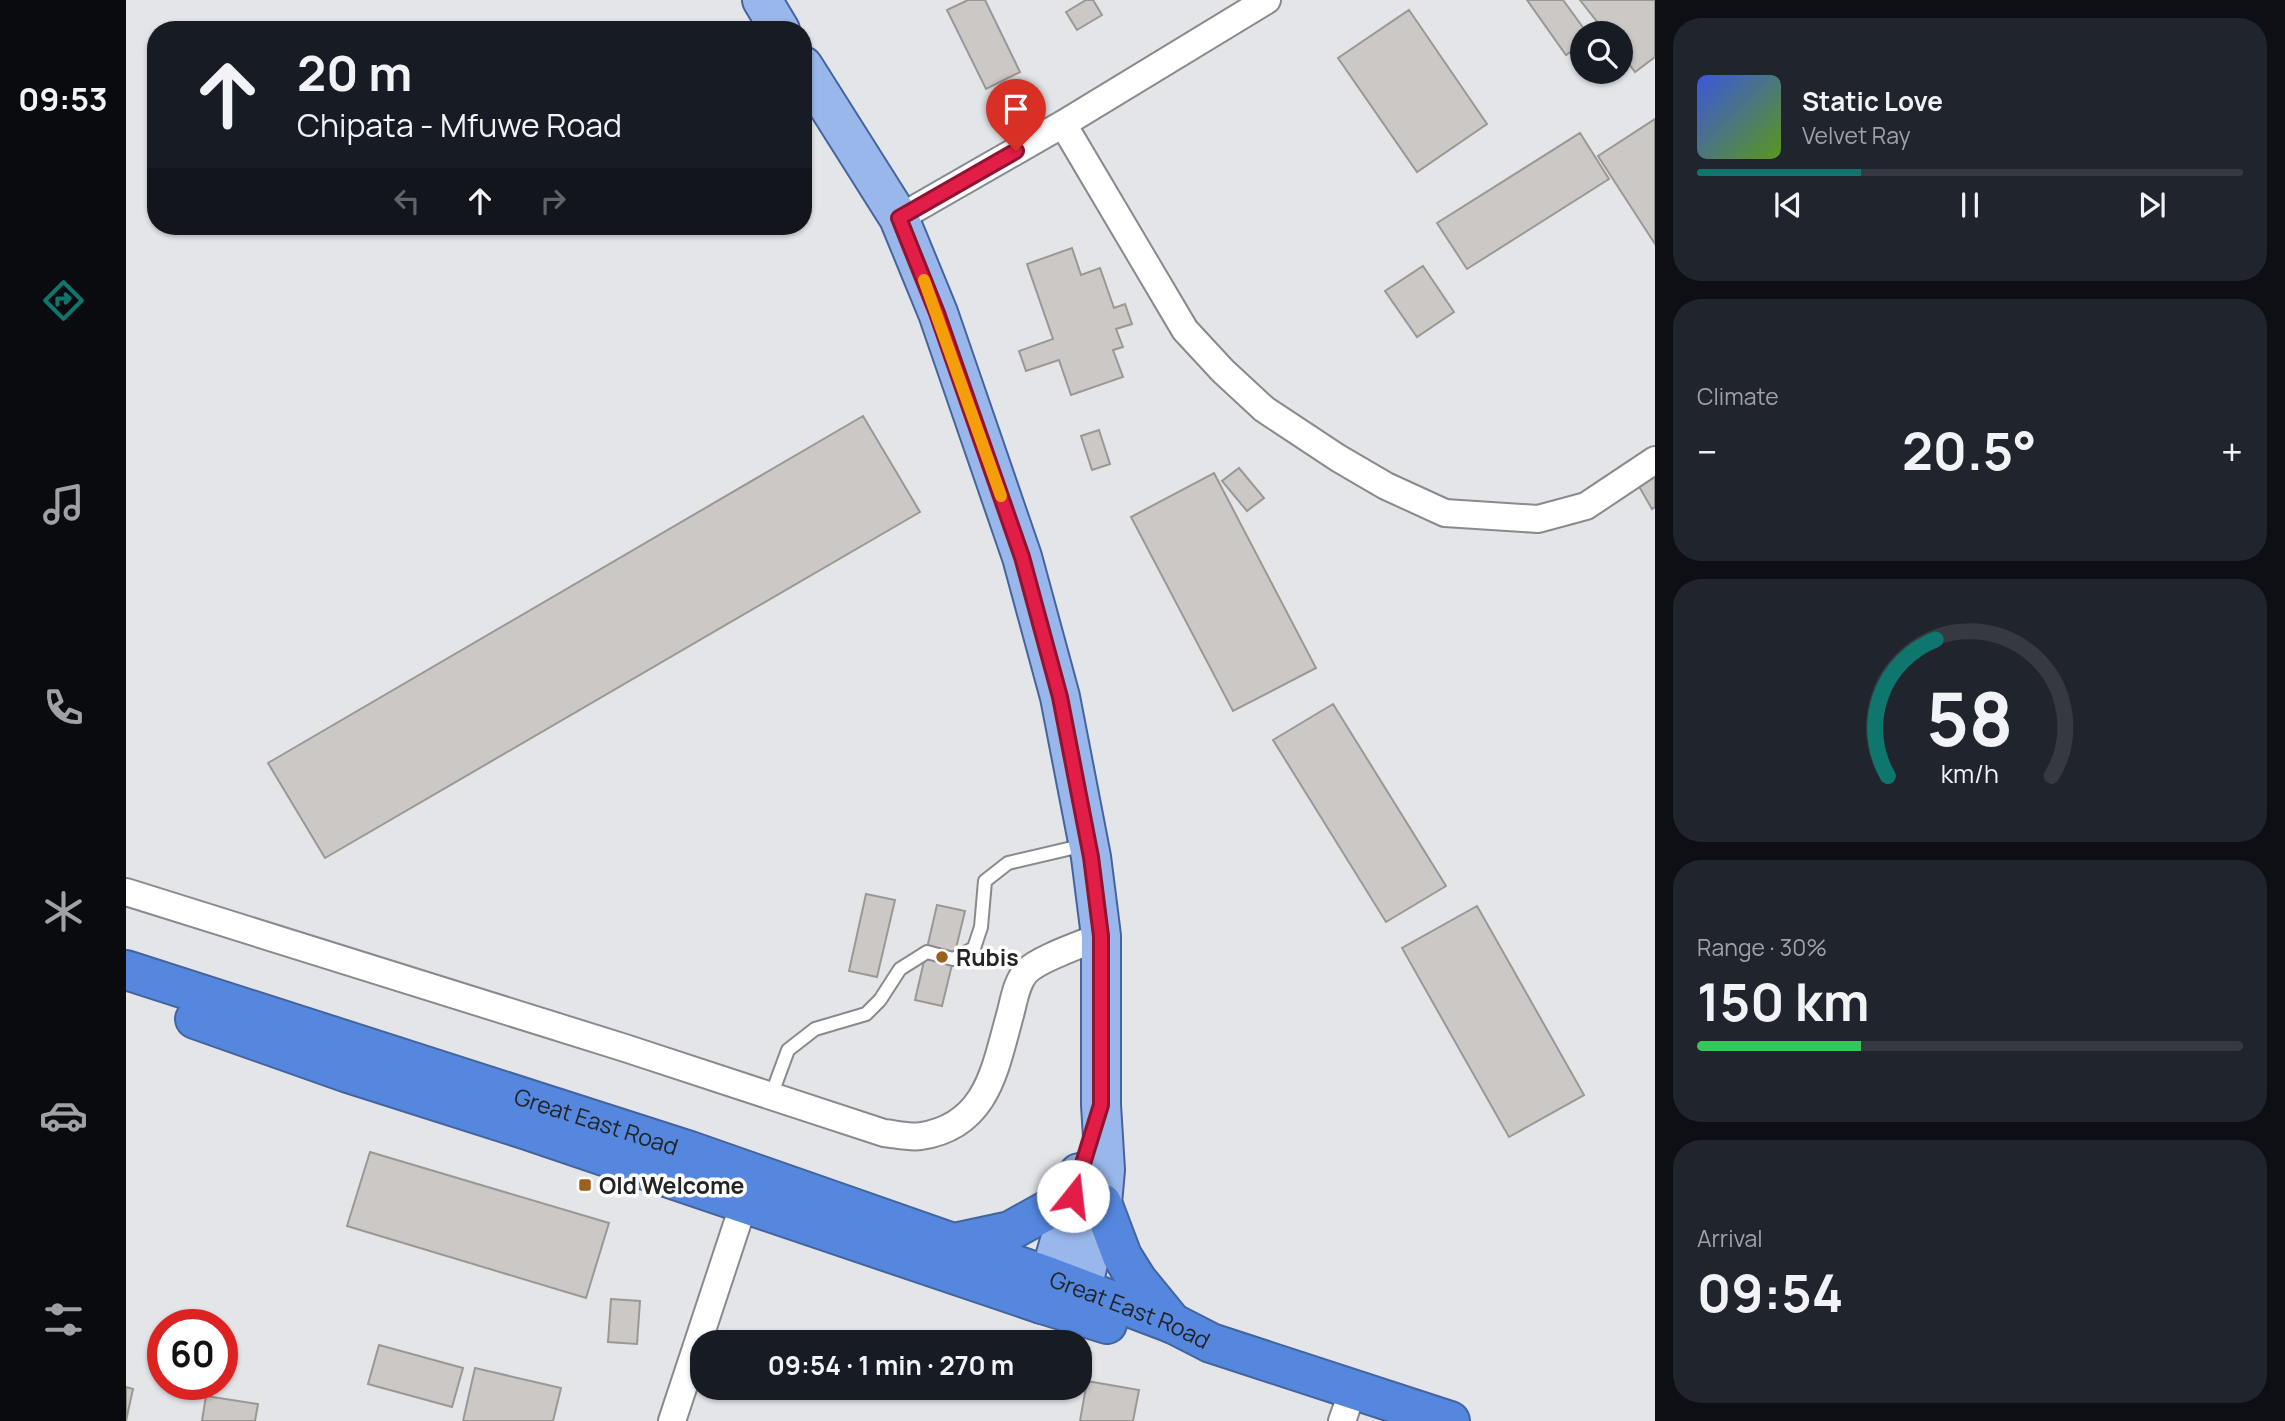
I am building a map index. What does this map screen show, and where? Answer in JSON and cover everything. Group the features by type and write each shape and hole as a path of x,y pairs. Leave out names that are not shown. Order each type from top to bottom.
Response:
{"highway":[{"name":"Great East Road","path":"126,970 1063,1297 1167,1339 1211,1343"},
{"name":"Great East Road","path":"126,994 348,1073 749,1188 954,1243 1063,1297 1174,1324 1211,1343"},
{"path":"954,1243 1010,1231 1087,1200 1137,1280 1174,1324"},
{"path":"1211,1343 1347,1405 1450,1421"}],"main road":[{"path":"762,0 775,21"},
{"path":"812,80 899,218 937,313 1022,557 1060,697 1088,844 1101,936 1101,1105 1087,1200 1063,1297"}],"street":[{"path":"899,218 1063,124 1267,0"},
{"path":"1063,124 1185,330 1223,371 1264,409 1386,486 1445,513 1538,519 1586,506 1655,460"},
{"path":"126,892 625,1048 884,1133 919,1136 947,1129 970,1115 991,1084 1017,988 1027,971 1042,961 1101,936"},
{"path":"672,1421 749,1188"}],"lane":[{"path":"771,1096 788,1050 815,1029 866,1014 880,1000 900,970 927,951 953,959 974,948 981,927 985,881 1008,863 1088,844"}],"building":[{"path":"968,0 985,0 1020,72 986,89 947,10"},
{"path":"1086,0 1093,0 1102,15 1077,30 1066,12"},
{"path":"1527,0 1563,0 1578,21 1570,21 1570,52 1566,55"},
{"path":"1580,0 1655,0 1655,57 1635,72 1633,21 1597,21"},
{"path":"1409,10 1487,124 1417,172 1338,58"},
{"path":"1655,119 1655,244 1598,156"},
{"path":"1580,133 1609,179 1467,269 1437,223"},
{"path":"1072,248 1081,275 1100,268 1114,308 1125,304 1132,324 1116,329 1123,347 1113,350 1123,377 1071,395 1059,360 1026,371 1019,351 1053,339 1027,264"},
{"path":"1423,266 1454,312 1417,337 1385,291"},
{"path":"863,416 920,512 325,858 268,763"},
{"path":"1099,430 1110,464 1092,470 1081,436"},
{"path":"1239,468 1264,498 1247,511 1222,481"},
{"path":"1214,473 1316,668 1233,711 1131,517"},
{"path":"1655,473 1655,507 1652,509 1637,483"},
{"path":"1333,704 1446,886 1386,922 1273,740"},
{"path":"866,894 895,900 877,977 849,971"},
{"path":"937,905 965,911 942,1006 915,1000"},
{"path":"1477,906 1584,1095 1509,1137 1402,948"},
{"path":"370,1152 609,1223 586,1298 347,1226"},
{"path":"611,1299 640,1301 637,1344 608,1342"},
{"path":"379,1345 463,1368 452,1407 368,1384"},
{"path":"475,1368 561,1388 553,1421 463,1421"},
{"path":"1092,1382 1139,1390 1133,1421 1080,1421 1084,1400 1092,1400"},
{"path":"126,1387 133,1389 126,1421"},
{"path":"205,1400 258,1404 255,1421 202,1421"}],"slow traffic":[{"path":"924,280 1001,496"}],"place":[{"name":"Rubis","path":"942,957"},
{"name":"Old Welcome","path":"585,1185"}],"route":[{"path":"1016,151 899,218 937,313 1022,557 1060,697 1091,857 1101,936 1101,1105 1073,1196"}]}
